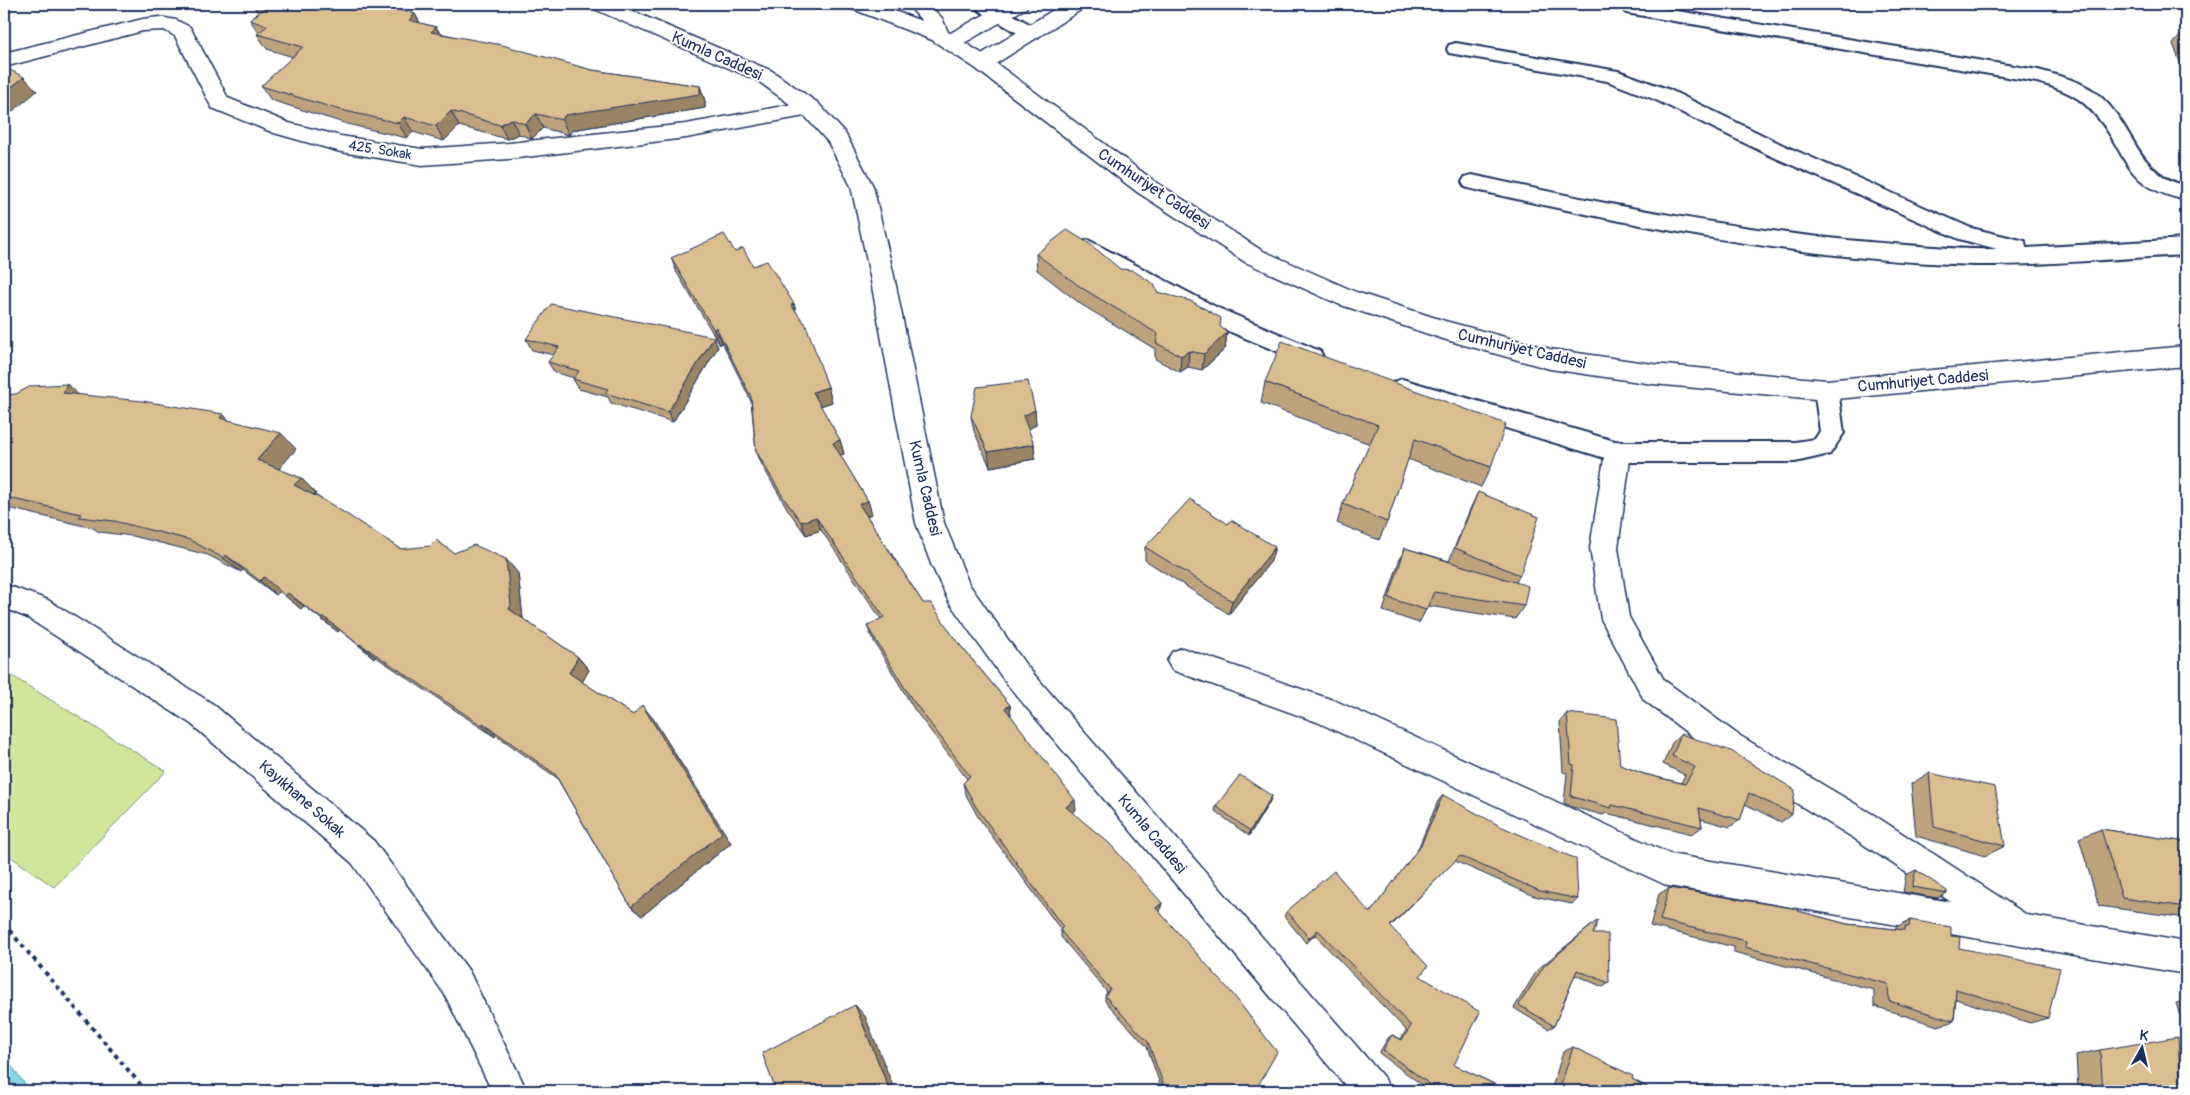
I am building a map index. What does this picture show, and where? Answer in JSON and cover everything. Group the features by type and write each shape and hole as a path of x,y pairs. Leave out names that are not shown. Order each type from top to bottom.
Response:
{"street":[{"name":"Kumla Caddesi","path":"599,4 765,76 810,108 837,138 862,186 882,276 930,523 945,564 959,593 1016,674 1373,1091"},
{"path":"857,4 945,38 1019,4"},
{"path":"917,4 935,23 945,38"},
{"path":"982,63 1077,4"},
{"name":"425. Sokak","path":"4,60 143,24 174,25 183,32 220,103 290,130 341,144 422,157 509,151 686,131 810,108"},
{"name":"Cumhuriyet Caddesi","path":"945,38 982,63 1145,186 1253,256 1348,298 1444,330 1550,359 1653,374 1826,390 2186,356"},
{"path":"1618,452 1604,548 1614,619 1654,690 1726,744 1864,826 2026,932"},
{"name":"Kayıkhane Sokak","path":"4,596 38,609 202,714 363,852 457,982 510,1091"},
{"path":"1182,661 1326,711 1668,870 2186,958"}],"lane":[{"path":"981,4 1031,33"},
{"path":"1632,9 2038,76 2070,85 2094,101 2111,121 2136,166 2154,182 2186,193"},
{"path":"1456,50 1611,75 1663,95 1776,150 1966,234 2012,246 2059,252"},
{"path":"1472,182 1608,213 1810,244 1899,252 1994,257 2059,252 2186,247"},
{"path":"1088,248 1210,314 1332,365"},
{"path":"1380,380 1618,452 1795,452 1822,447 1832,433 1826,390"}],"path":[{"path":"4,924 146,1091"}],"green space":[{"path":"4,671 166,771 54,887 4,852"}],"water":[{"path":"4,1056 30,1091 4,1091"}],"building":[{"path":"269,4 376,4 415,14 409,20 436,27 431,32 502,45 592,70 700,86 700,94 565,115 562,120 536,114 525,124 511,119 500,125 451,111 436,126 404,117 398,123 337,109 261,86 303,47 257,34 267,26 250,20"},
{"path":"4,67 24,77 4,93"},
{"path":"1067,230 1090,244 1120,269 1132,270 1154,284 1157,292 1191,301 1221,318 1220,326 1227,333 1204,354 1189,351 1181,356 1156,343 1158,334 1082,288 1036,254"},
{"path":"724,234 735,252 743,248 753,266 767,261 794,304 791,305 806,325 828,387 813,392 840,440 833,443 868,501 859,504 923,603 931,603 955,639 1010,705 1005,708 1075,800 1066,807 1109,843 1162,903 1156,908 1232,993 1277,1052 1255,1091 1170,1091 1164,1086 1148,1042 1105,996 1110,989 1060,930 1063,927 976,807 963,783 970,776 911,698 867,626 884,617 816,517 801,522 783,497 756,451 751,397 716,327 714,330 671,258"},
{"path":"551,304 714,337 668,412 605,393 608,389 573,379 579,371 548,362 559,347 526,339"},
{"path":"1282,341 1506,424 1491,467 1415,439 1387,522 1343,504 1378,425 1265,382"},
{"path":"1028,381 1035,410 1023,416 1034,444 988,452 971,416 977,387"},
{"path":"67,384 63,393 142,401 223,414 220,418 281,433 257,460 301,478 294,485 329,503 401,549 430,546 436,540 454,553 474,545 506,559 511,605 509,609 578,657 569,673 633,715 642,705 722,833 631,907 555,774 483,723 481,725 359,645 324,617 322,619 288,593 285,596 264,577 260,581 226,555 223,558 190,540 114,521 79,517 81,514 4,497 4,395 16,394 31,386"},
{"path":"1478,492 1539,517 1520,575 1455,548"},
{"path":"1190,499 1228,524 1231,520 1275,547 1232,601 1145,547"},
{"path":"1405,548 1528,586 1524,606 1434,592 1426,610 1389,598"},
{"path":"1567,713 1616,719 1620,765 1644,774 1685,784 1695,767 1672,756 1681,734 1731,751 1795,790 1792,814 1749,793 1740,820 1699,808 1702,827 1612,805 1611,808 1571,796 1574,765 1571,764"},
{"path":"1929,773 1995,787 2005,846 1934,827"},
{"path":"1240,775 1272,796 1250,831 1216,806"},
{"path":"1443,795 1500,826 1576,859 1578,899 1540,891 1460,856 1390,926 1428,966 1420,976 1480,1012 1454,1065 1509,1091 1439,1091 1383,1050 1392,1035 1402,1040 1411,1026 1318,930 1309,938 1287,911 1334,871 1370,913 1421,845"},
{"path":"2101,829 2186,842 2186,907 2122,898"},
{"path":"1916,870 1947,891 1947,893 1912,887"},
{"path":"1669,888 1798,909 1798,911 1847,924 1905,930 1905,926 1909,927 1910,920 1951,927 1951,936 1960,937 1959,948 2060,968 2048,1018 1956,989 1954,1021 1889,1001 1888,984 1745,947 1746,941 1660,920"},
{"path":"1598,920 1593,934 1608,934 1609,983 1577,970 1554,1026 1519,1005 1544,966"},
{"path":"855,1005 890,1091 776,1091 762,1053"},
{"path":"2178,1037 2181,1091 2103,1091 2100,1050"},
{"path":"1573,1047 1633,1076 1632,1079 1654,1091 1559,1091"}]}
